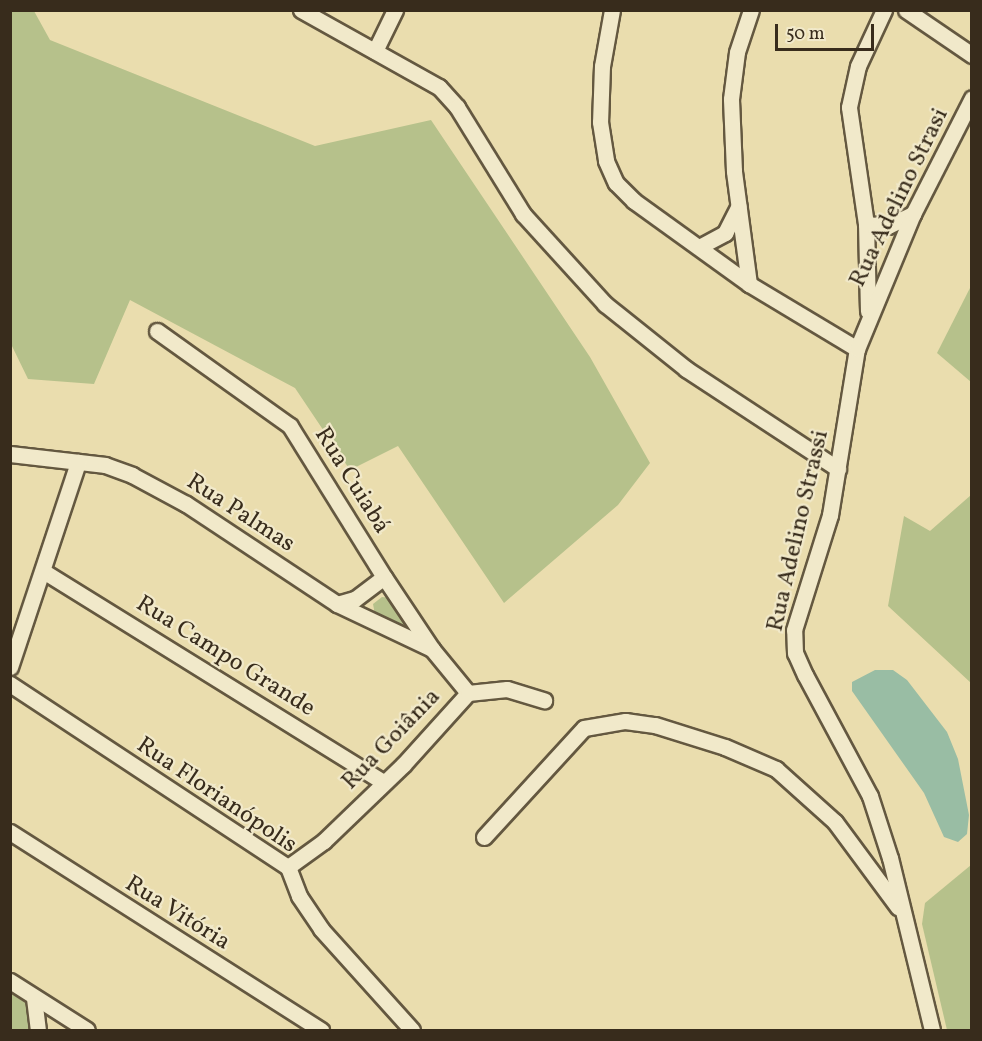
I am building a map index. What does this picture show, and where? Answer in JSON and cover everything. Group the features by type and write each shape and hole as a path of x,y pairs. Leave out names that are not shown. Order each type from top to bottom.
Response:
{"street":[{"path":"301,10 375,51 447,96 523,214 627,324 754,417 838,469"},
{"path":"375,51 395,10"},
{"path":"612,10 602,66 600,122 606,161 616,183 634,201 749,284 857,349"},
{"path":"749,284 732,141 732,71 751,10"},
{"path":"868,317 866,224 852,146 851,85 884,10"},
{"path":"906,10 972,55"},
{"name":"Rua Adelino Strasi","path":"868,317 913,214 972,98"},
{"path":"699,247 725,233 740,206"},
{"path":"866,224 888,226 913,214"},
{"name":"Rua Adelino Strassi","path":"868,317 857,349 830,514 794,630 793,644 805,675 863,780 890,858 932,1030"},
{"name":"Rua Cuiabá","path":"157,331 290,426 384,577 432,649 468,693"},
{"name":"Rua Palmas","path":"10,454 78,462 120,470 156,487 336,604 432,649"},
{"path":"10,667 78,462"},
{"name":"Rua Campo Grande","path":"43,571 383,782"},
{"path":"336,604 355,599 384,577"},
{"name":"Rua Florianópolis","path":"10,684 288,867 299,896 321,929 399,1024 412,1030"},
{"name":"Rua Goiânia","path":"288,867 324,841 425,742 468,693 507,689 544,700"},
{"path":"484,837 584,728 625,721 655,725 725,747 776,769 835,822 903,915"},
{"name":"Rua Vitória","path":"10,832 321,1030"},
{"path":"10,981 87,1030"},
{"path":"34,998 38,1030"}],"shaded area":[{"path":"11,10 34,11 50,40 315,146 431,120 590,357 650,463 618,505 504,603 398,446 350,470 295,388 130,300 94,384 28,379 11,344"},
{"path":"971,286 971,382 937,353"},
{"path":"971,495 971,683 888,606 904,516 930,531"},
{"path":"382,597 391,598 415,635 375,615 373,604"},
{"path":"875,670 893,670 907,680 947,732 958,759 969,815 967,834 958,842 944,837 924,793 852,691 852,682"},
{"path":"971,865 971,1030 947,1030 922,924 925,903"},
{"path":"10,993 26,1003 34,1018 33,1030 11,1030"}]}
